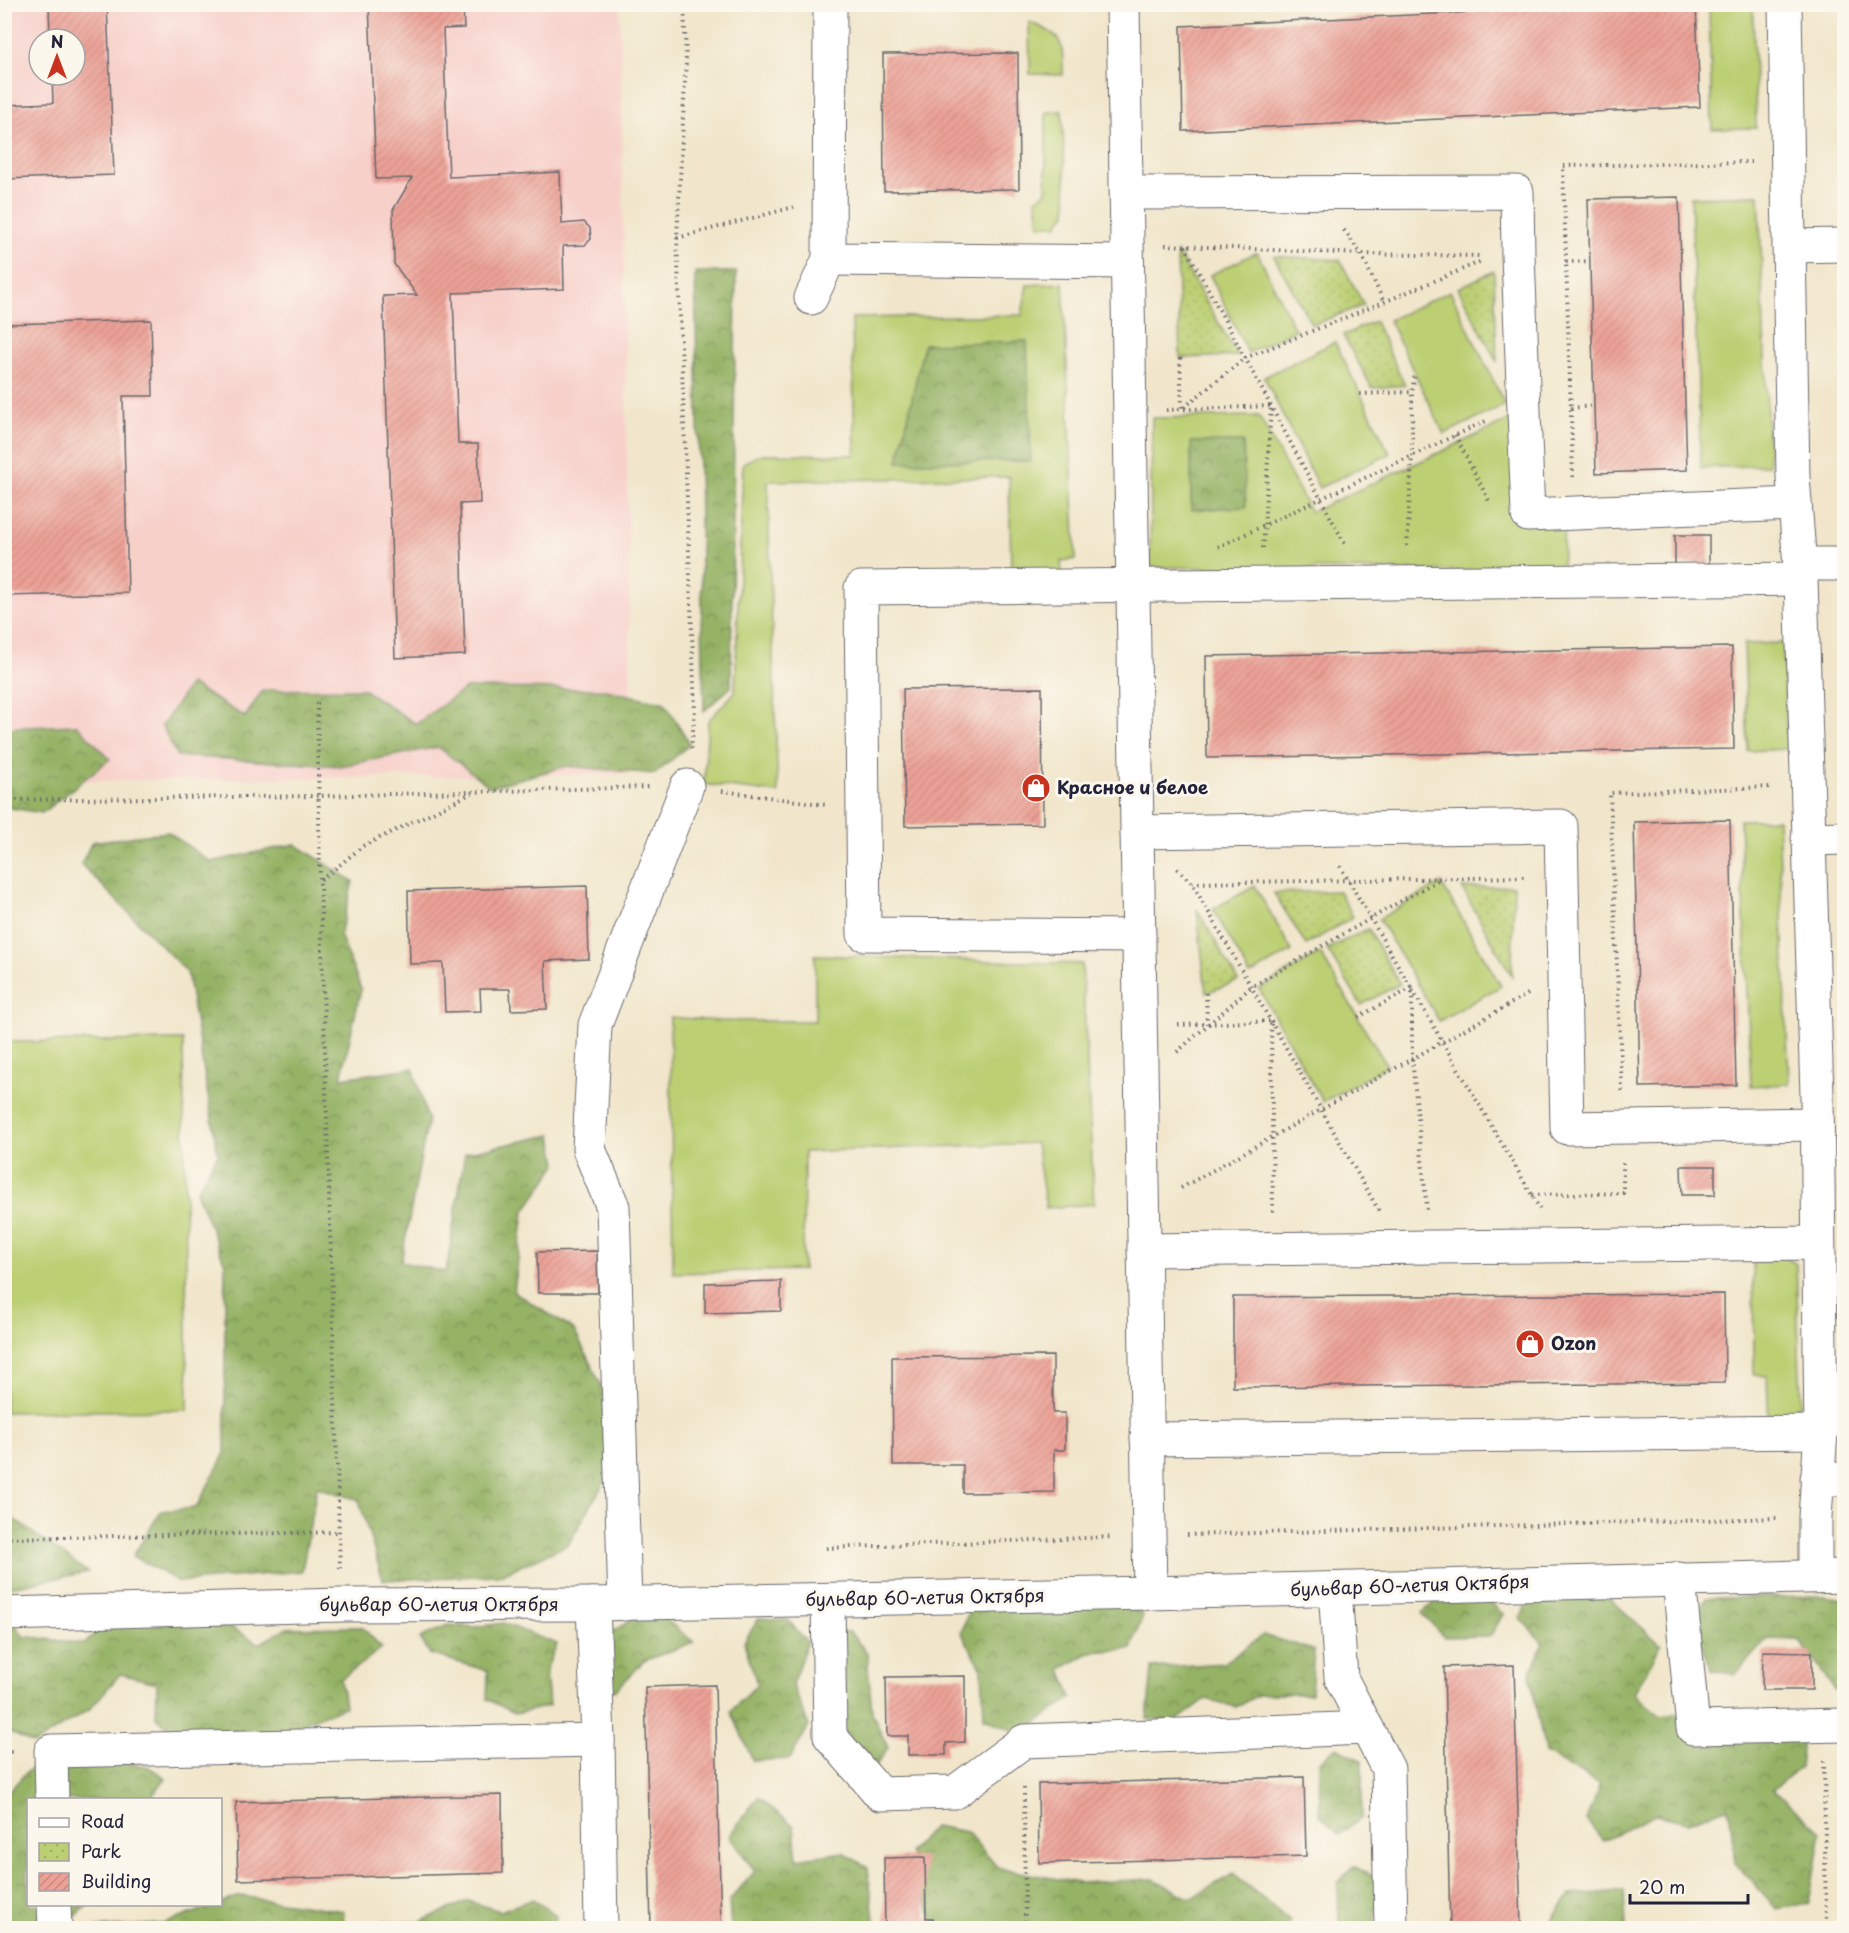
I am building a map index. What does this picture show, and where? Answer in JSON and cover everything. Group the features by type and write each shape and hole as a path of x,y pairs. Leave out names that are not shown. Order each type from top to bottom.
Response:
{"street":[{"path":"811,298 829,259 830,4"},
{"path":"1123,4 1150,1593"},
{"path":"1785,4 1793,477 1800,571 1809,786 1817,1124 1832,1201 1818,1243 1821,1432 1831,1479 1815,1517 1830,1576"},
{"path":"1128,193 1517,192 1528,515 1795,504"},
{"path":"1789,246 1845,245"},
{"path":"829,259 1127,252"},
{"path":"1139,936 864,934 861,580 1133,586 1404,583 1800,571 1845,564"},
{"path":"601,1929 598,1740 609,1604 613,1207 589,1149 595,1025 687,786"},
{"path":"1137,832 1561,826 1567,1128 1817,1124"},
{"path":"1809,839 1845,838"},
{"path":"1144,1250 1818,1243"},
{"path":"1147,1439 1821,1432"},
{"name":"бульвар 60-летия Октября","path":"4,1614 341,1605 828,1600 1830,1576"},
{"path":"1679,1578 1693,1728 1834,1726"},
{"path":"1335,1589 1341,1678 1388,1768 1391,1929"},
{"path":"828,1600 830,1736 880,1794 955,1792 1024,1741 1367,1728"},
{"path":"52,1798 51,1751 598,1740"},
{"path":"54,1906 55,1929"}],"path":[{"path":"684,4 686,62 677,238 695,710 687,786"},
{"path":"1574,486 1563,166 1787,161"},
{"path":"677,238 829,198"},
{"path":"1342,228 1361,254 1384,302"},
{"path":"1127,252 1185,246 1483,258 1384,302 1245,358 1182,409"},
{"path":"1185,246 1366,583"},
{"path":"1566,262 1590,261"},
{"path":"1180,358 1182,409"},
{"path":"1404,583 1412,456 1412,392 1415,373"},
{"path":"1360,394 1412,392"},
{"path":"1129,411 1271,406"},
{"path":"1258,584 1265,524 1271,406"},
{"path":"1571,408 1594,406"},
{"path":"1214,548 1495,417"},
{"path":"317,704 341,1605"},
{"path":"4,800 318,796 687,786 863,810"},
{"path":"1623,1102 1610,793 1809,786"},
{"path":"320,880 363,846 474,792"},
{"path":"1320,830 1561,1246"},
{"path":"1415,1247 1321,1110 1192,883 1512,877"},
{"path":"1142,1085 1251,987 1440,878"},
{"path":"1358,1017 1412,988"},
{"path":"1412,988 1415,1247"},
{"path":"1144,1208 1531,992"},
{"path":"1206,993 1207,1025"},
{"path":"1140,1026 1271,1021"},
{"path":"1271,1021 1273,1248"},
{"path":"1531,1195 1623,1193"},
{"path":"826,1548 1149,1536 1815,1517"},
{"path":"4,1538 339,1532"},
{"path":"1826,1929 1834,1726"},
{"path":"1024,1741 1025,1929"}],"shaded area":[{"path":"4,5 620,5 632,774 5,782"}],"green space":[{"path":"1709,5 1753,5 1756,128 1712,129"},
{"path":"1029,22 1049,31 1059,40 1063,75 1030,74"},
{"path":"1062,111 1067,212 1057,225 1039,225 1036,199 1046,192 1046,112"},
{"path":"1759,195 1769,465 1701,468 1691,197"},
{"path":"1177,252 1238,356 1180,358"},
{"path":"1257,252 1295,330 1248,353 1210,275"},
{"path":"1274,256 1340,260 1364,305 1312,325"},
{"path":"1494,271 1497,362 1458,288"},
{"path":"695,272 736,272 731,687 704,711"},
{"path":"1063,283 1076,559 1061,561 1064,600 1034,604 1011,570 1009,477 768,481 778,793 704,784 708,721 735,692 743,463 762,454 855,455 852,318 1022,315 1027,285"},
{"path":"1450,291 1505,405 1444,434 1389,320"},
{"path":"1375,321 1405,385 1372,388 1343,335"},
{"path":"1027,341 1031,461 898,462 924,344"},
{"path":"1335,342 1390,454 1319,488 1264,377"},
{"path":"1259,416 1311,512 1514,418 1515,522 1564,526 1562,572 1150,567 1152,418"},
{"path":"1191,442 1243,442 1246,507 1191,510"},
{"path":"1783,643 1787,749 1748,751 1744,644"},
{"path":"190,684 245,717 263,690 363,689 416,724 466,688 601,689 665,703 690,744 655,774 567,766 490,787 438,747 341,766 177,756 162,726"},
{"path":"77,725 110,759 42,813 5,807 5,728"},
{"path":"1778,819 1789,1084 1751,1086 1740,820"},
{"path":"168,832 211,862 295,844 353,881 340,935 361,989 341,1078 413,1068 428,1120 401,1262 446,1272 465,1153 552,1135 557,1164 524,1212 514,1292 574,1330 601,1385 613,1467 568,1545 500,1575 383,1580 359,1500 317,1487 302,1571 179,1582 133,1556 161,1511 196,1508 225,1453 225,1264 196,1191 218,1154 187,972 81,864 92,842"},
{"path":"1441,883 1501,986 1439,1021 1379,919"},
{"path":"1255,886 1292,951 1250,975 1213,909"},
{"path":"1514,886 1512,976 1462,888"},
{"path":"1339,891 1353,917 1306,945 1274,893"},
{"path":"1197,909 1238,981 1206,993"},
{"path":"1368,929 1400,984 1361,1005 1327,949"},
{"path":"1320,953 1387,1066 1323,1102 1259,989"},
{"path":"815,955 1082,964 1094,1204 1046,1208 1036,1143 804,1152 803,1270 673,1273 670,1017 719,1021 815,1021"},
{"path":"183,1040 188,1410 5,1412 5,1042"},
{"path":"1753,1252 1777,1252 1796,1264 1801,1404 1774,1424 1769,1423 1767,1376 1754,1375"},
{"path":"5,1513 88,1572 5,1588"},
{"path":"1065,1581 1101,1581 1143,1615 1131,1649 1090,1652 1061,1669 1072,1698 1020,1734 984,1718 982,1669 961,1632 973,1601 1033,1613"},
{"path":"1596,1586 1661,1645 1634,1694 1661,1716 1706,1710 1731,1724 1803,1738 1800,1767 1773,1790 1821,1832 1809,1903 1777,1909 1735,1863 1729,1807 1688,1822 1655,1815 1603,1840 1586,1820 1600,1784 1545,1753 1530,1675 1543,1643 1520,1618 1533,1590"},
{"path":"1477,1590 1503,1614 1491,1636 1444,1637 1422,1613 1447,1591"},
{"path":"1825,1596 1844,1599 1844,1702 1799,1640 1767,1639 1735,1675 1712,1670 1693,1622 1706,1598"},
{"path":"4,1608 23,1636 85,1644 109,1618 209,1614 259,1644 287,1628 362,1627 382,1648 341,1679 345,1707 303,1723 272,1751 202,1759 156,1717 157,1683 120,1674 90,1709 34,1744 5,1730"},
{"path":"651,1608 694,1642 644,1661 615,1691 589,1684 607,1635"},
{"path":"759,1618 788,1620 807,1642 792,1685 809,1726 790,1759 753,1761 731,1711 757,1684 744,1642"},
{"path":"503,1623 557,1644 546,1670 549,1706 516,1714 487,1699 488,1671 430,1654 420,1638 448,1625 476,1627"},
{"path":"834,1632 850,1632 867,1653 872,1713 888,1748 873,1770 831,1765 819,1700"},
{"path":"1263,1635 1314,1650 1311,1694 1260,1694 1236,1707 1206,1699 1175,1722 1147,1719 1152,1668 1224,1663"},
{"path":"1336,1747 1362,1761 1362,1817 1339,1835 1320,1815 1319,1763"},
{"path":"88,1759 147,1766 166,1778 151,1798 27,1798 27,1906 87,1906 63,1928 5,1928 4,1796 30,1769"},
{"path":"758,1797 794,1826 797,1859 843,1852 868,1868 875,1928 731,1928 729,1901 755,1871 729,1836"},
{"path":"934,1826 967,1832 998,1868 1079,1883 1154,1879 1190,1899 1233,1874 1291,1922 1285,1928 936,1928 910,1852"},
{"path":"1353,1866 1380,1880 1374,1928 1339,1928 1338,1883"},
{"path":"1624,1891 1626,1928 1546,1928 1570,1895"},
{"path":"239,1896 344,1911 343,1928 89,1928 164,1924 212,1906 222,1906 222,1902"},
{"path":"533,1899 556,1916 555,1928 376,1928 379,1922 419,1922 468,1901 500,1911"}],"building":[{"path":"49,4 107,4 114,175 5,179 5,105 53,103 52,87 87,87 87,27 50,27"},
{"path":"369,4 463,4 464,28 443,29 449,177 560,172 562,224 584,222 590,228 591,239 585,245 563,246 564,289 453,293 458,444 478,444 480,503 460,504 465,655 395,658 383,296 417,295 394,264 393,210 412,178 376,179"},
{"path":"1642,4 1696,4 1700,107 1183,131 1181,26"},
{"path":"1018,53 1019,189 884,191 883,54"},
{"path":"1679,197 1687,470 1596,473 1588,199"},
{"path":"151,320 153,396 123,396 128,593 4,596 4,324"},
{"path":"1675,535 1709,535 1709,564 1675,564"},
{"path":"1732,647 1734,749 1207,758 1206,656"},
{"path":"1042,688 1043,824 905,826 903,689"},
{"path":"1730,820 1736,1085 1640,1087 1634,822"},
{"path":"587,886 589,959 545,961 547,1009 511,1010 510,989 480,989 481,1011 445,1012 443,963 410,964 408,891"},
{"path":"1681,1166 1715,1166 1715,1195 1682,1195"},
{"path":"597,1251 598,1293 538,1293 537,1252"},
{"path":"781,1281 781,1311 705,1313 705,1283"},
{"path":"1724,1294 1725,1383 1233,1387 1233,1297"},
{"path":"1053,1356 1053,1413 1065,1413 1065,1450 1054,1450 1054,1492 963,1493 963,1465 893,1465 892,1357"},
{"path":"1763,1651 1812,1652 1812,1690 1762,1690"},
{"path":"1514,1665 1521,1928 1450,1928 1444,1667"},
{"path":"965,1676 965,1742 946,1743 946,1755 908,1755 908,1736 887,1736 886,1677"},
{"path":"715,1685 721,1928 651,1928 645,1687"},
{"path":"1304,1777 1306,1856 1039,1863 1038,1784"},
{"path":"502,1795 503,1873 238,1880 236,1802"},
{"path":"925,1857 926,1918 933,1918 933,1928 885,1928 884,1858"}],"place":[{"name":"Красное и белое","path":"1036,788"},
{"name":"Ozon","path":"1530,1344"}]}
